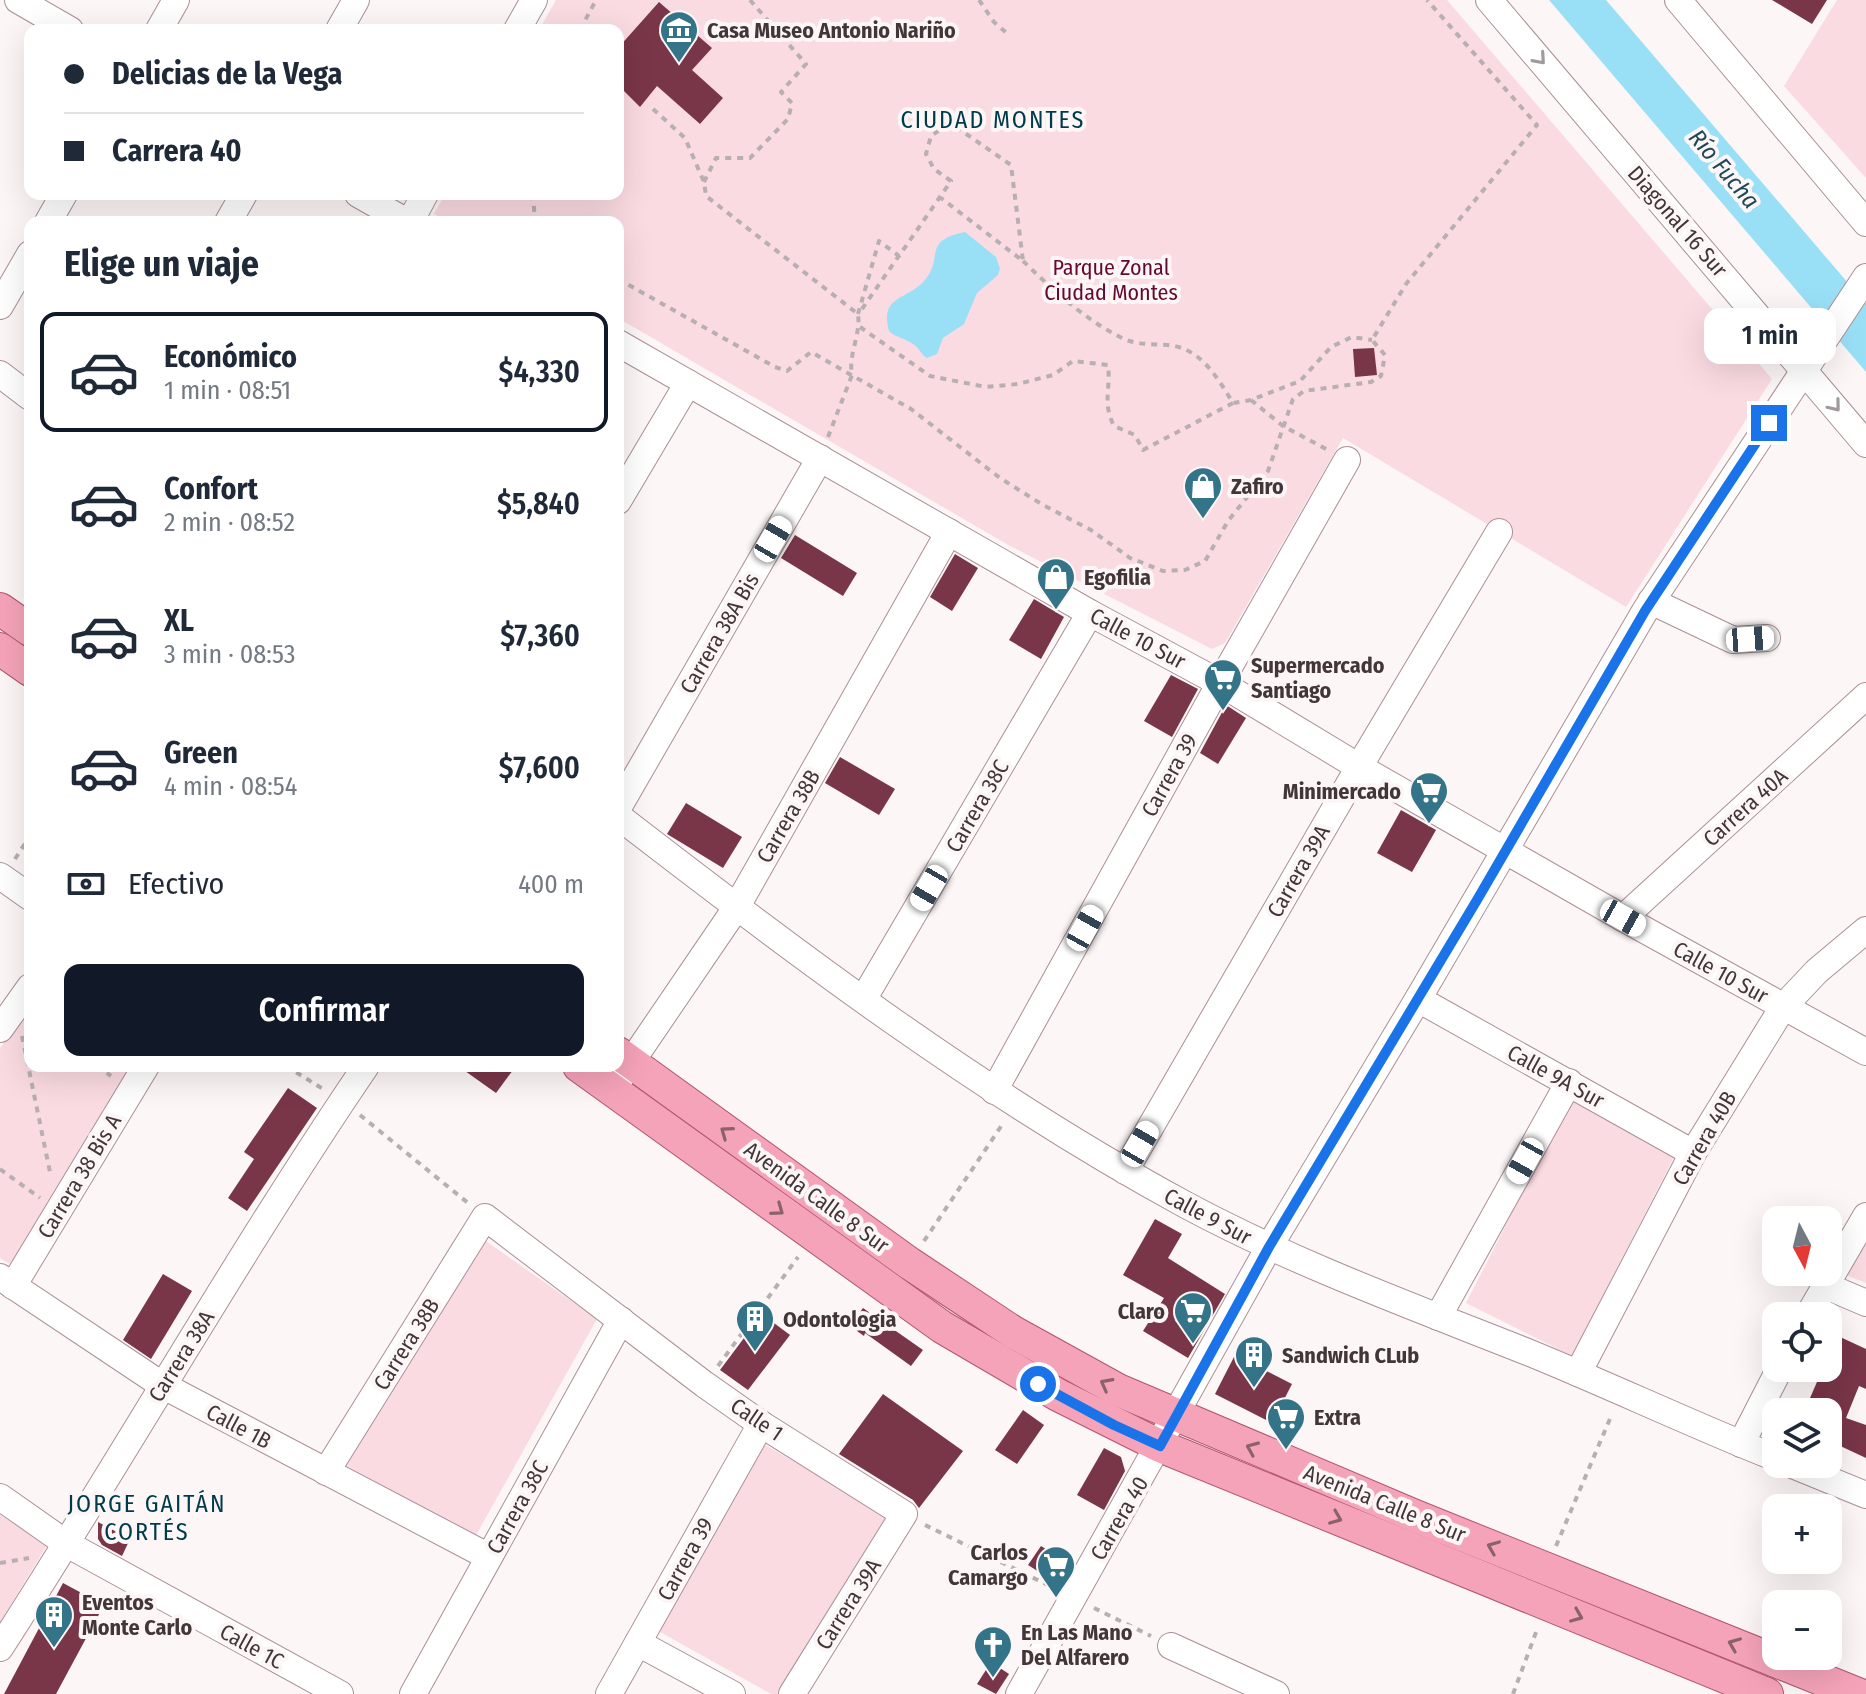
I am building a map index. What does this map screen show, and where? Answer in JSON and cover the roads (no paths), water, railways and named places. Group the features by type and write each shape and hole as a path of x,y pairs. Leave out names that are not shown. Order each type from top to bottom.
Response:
{"main road":[{"path":"0,609 24,626"},
{"path":"0,649 24,666"},
{"name":"Avenida Calle 8 Sur","path":"624,1058 909,1263 1013,1332 1070,1365 1176,1417 1858,1694"},
{"name":"Avenida Calle 8 Sur","path":"587,1072 942,1327 996,1361 1114,1425 1767,1694"}],"street":[{"path":"18,0 60,24"},
{"path":"162,24 176,0"},
{"path":"342,24 356,0"},
{"path":"520,24 534,0"},
{"name":"Diagonal 16 Sur","path":"1489,0 1811,358 1866,444"},
{"path":"1678,0 1866,223"},
{"path":"369,200 397,216"},
{"path":"0,306 24,264"},
{"name":"Carrera 40","path":"1019,1694 1269,1247 1651,601 1862,282"},
{"name":"Calle 10 Sur","path":"624,346 1090,613 1220,683 1359,767 1623,918 1866,1052"},
{"path":"0,374 24,392"},
{"path":"624,491 688,383"},
{"name":"Carrera 38A Bis","path":"624,798 820,458"},
{"name":"Carrera 39","path":"1005,1098 1220,683 1347,460"},
{"name":"Carrera 38B","path":"624,1058 736,908 949,532"},
{"name":"Carrera 39A","path":"1125,1171 1499,532"},
{"path":"1651,601 1733,640 1767,638"},
{"name":"Carrera 38C","path":"864,998 1090,613"},
{"name":"Carrera 40A","path":"1623,918 1866,696"},
{"name":"Calle 9 Sur","path":"624,821 736,908 1005,1098 1125,1171 1269,1247 1578,1373 1762,1452"},
{"path":"0,876 24,893"},
{"name":"Carrera 40B","path":"1578,1373 1693,1153 1783,1007 1817,971 1866,930"},
{"path":"0,1029 23,997"},
{"name":"Calle 9A Sur","path":"1418,999 1693,1153"},
{"name":"Carrera 38 Bis A","path":"6,1282 58,1212 142,1072"},
{"name":"Carrera 38A","path":"0,1648 67,1544 162,1385 362,1072"},
{"name":"Carrera 38B","path":"612,1090 619,1072"},
{"path":"1438,1317 1569,1082"},
{"path":"1842,1255 1866,1216"},
{"name":"Carrera 38B","path":"326,1472 485,1217"},
{"name":"Calle 1","path":"485,1217 704,1384 761,1424 904,1514"},
{"name":"Calle 1B","path":"6,1282 162,1385 489,1557"},
{"path":"1826,1286 1866,1303"},
{"name":"Carrera 38C","path":"413,1694 621,1320"},
{"path":"1741,1444 1773,1382"},
{"name":"Carrera 39","path":"609,1694 761,1424"},
{"path":"1824,1478 1866,1495"},
{"name":"Calle 1C","path":"0,1497 67,1544 340,1694"},
{"name":"Carrera 39A","path":"792,1694 904,1514"},
{"path":"638,1643 732,1694"},
{"path":"1171,1646 1235,1686 1276,1694"}],"water":[{"name":"Río Fucha","path":"1549,0 1606,0 1866,304 1866,372"},
{"path":"965,232 996,257 1000,269 998,275 977,293 964,324 943,338 937,354 927,358 907,340 889,331 888,311 891,304 924,281 938,245 951,236"}],"place":[{"name":"Casa Museo Antonio Nariño","path":"679,64"},
{"name":"Zafiro","path":"1203,520"},
{"name":"Egofilia","path":"1056,611"},
{"name":"Supermercado Santiago","path":"1223,712"},
{"name":"Minimercado","path":"1429,825"},
{"name":"Claro","path":"1193,1345"},
{"name":"Odontologia","path":"755,1353"},
{"name":"Sandwich CLub","path":"1254,1389"},
{"name":"Extra","path":"1286,1451"},
{"name":"Carlos Camargo","path":"1056,1599"},
{"name":"Eventos Monte Carlo","path":"54,1649"},
{"name":"En Las Mano Del Alfarero","path":"993,1679"}],"district":[{"name":"CIUDAD MONTES","path":"993,120"},
{"name":"JORGE GAITÁN CORTÉS","path":"147,1518"}],"park label":[{"name":"Parque Zonal Ciudad Montes","path":"1111,280"}]}
